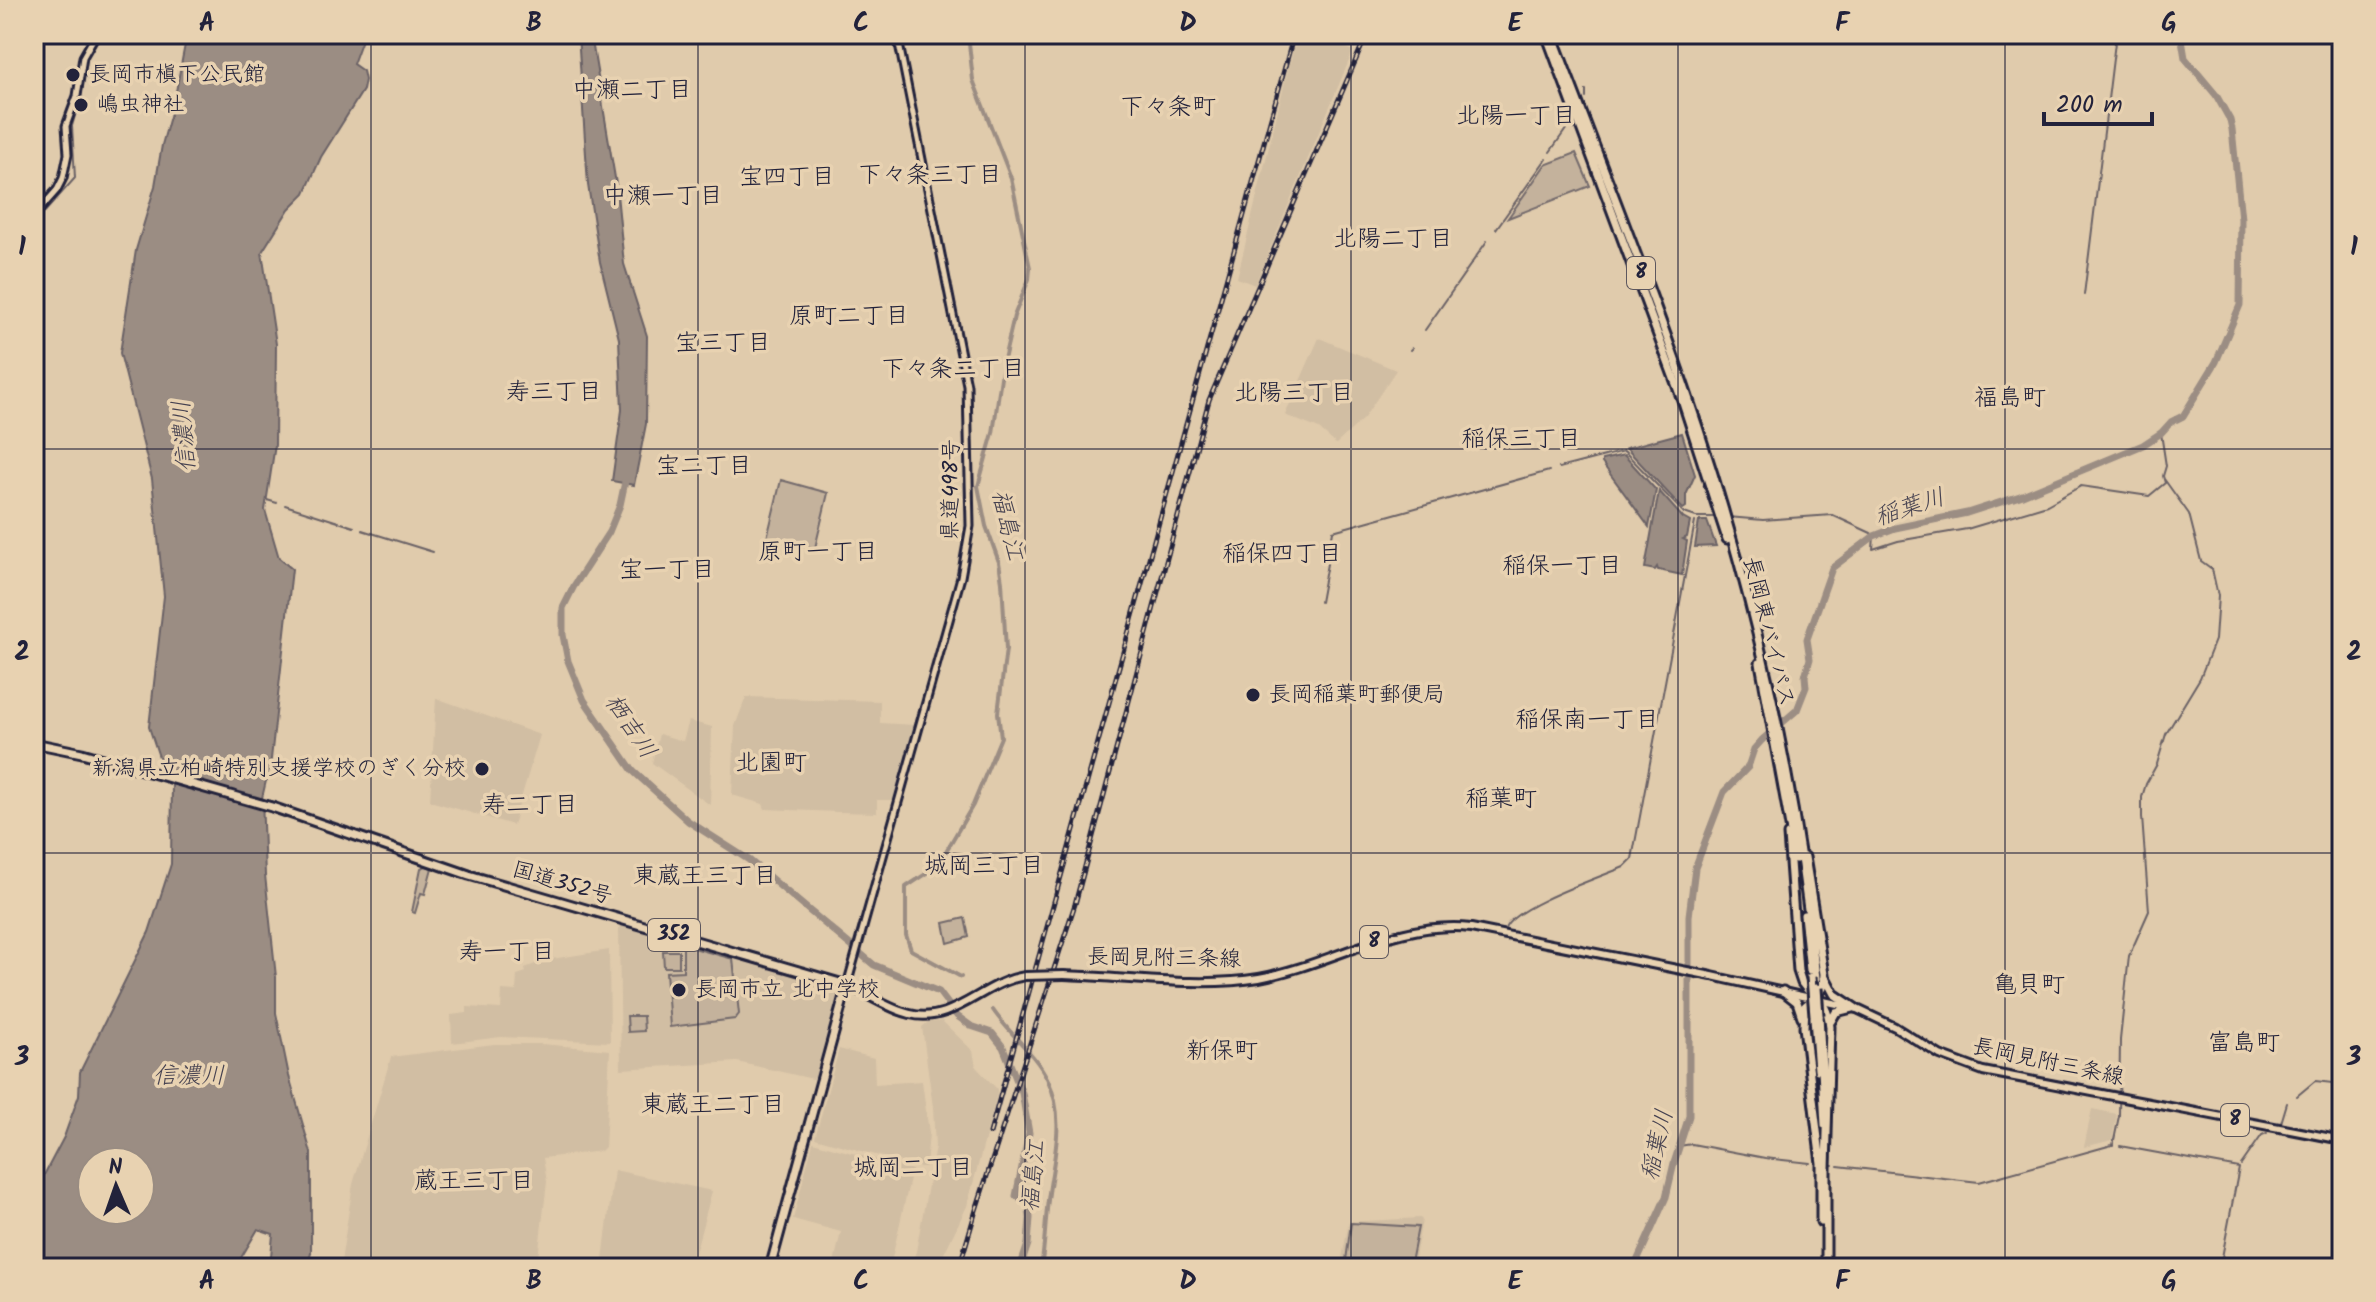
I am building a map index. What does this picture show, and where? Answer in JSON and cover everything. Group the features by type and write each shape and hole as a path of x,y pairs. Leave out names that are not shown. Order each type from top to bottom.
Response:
{"highway":[{"name":"長岡東バイパス","path":"1546,34 1724,518 1781,766 1813,977"},
{"name":"長岡東バイパス","path":"1552,34 1697,425 1772,692 1791,797 1817,1015 1824,1167 1824,1268"},
{"name":"国道352号","path":"34,743 82,753 272,807 415,858 847,985"},
{"path":"1781,766 1793,877 1798,971 1796,985 1781,990"},
{"path":"1791,797 1803,844 1824,974 1823,988 1805,1006 1804,1027"},
{"path":"1798,971 1802,983 1822,1002 1830,1027 1824,1167"},
{"path":"1824,974 1834,994 1855,1008"},
{"path":"770,1268 847,985"},
{"path":"1781,990 1797,1002 1804,1027 1824,1167"},
{"path":"1830,1027 1836,1012 1855,1008"}],"main road":[{"path":"34,216 57,190 63,178 68,154 66,126 77,96 83,57 96,34"},
{"name":"県道498号","path":"847,985 961,577 970,526 967,385 897,34"},
{"name":"長岡見附三条線","path":"847,985 905,1013 938,1015 996,983 1025,976 1242,981 1294,969 1369,943 1451,926 1471,928 1685,970 1855,1008 1895,1027 1940,1055 1983,1071 2342,1140"}],"shaded area":[{"path":"1317,34 1353,51 1255,285 1237,278 1285,81 1297,36"},
{"path":"1576,153 1590,186 1508,218 1545,165"},
{"path":"1319,338 1396,370 1364,418 1336,444 1319,429 1285,415"},
{"path":"781,480 828,493 815,548 767,538"},
{"path":"746,697 880,701 880,723 915,725 894,800 877,800 877,813 838,812 765,809 763,804 732,795 735,726"},
{"name":"新潟県立柏崎特別支援学校のぎく分校","path":"436,698 540,735 513,825 430,801"},
{"path":"689,721 712,727 710,805 652,763 659,734 683,741"},
{"path":"421,868 432,868 425,894 421,893 415,913 412,912"},
{"path":"965,918 969,937 948,943 944,923"},
{"path":"623,924 836,986 839,990 816,1077 813,1079 737,1062 621,1069 619,927"},
{"path":"683,945 733,959 739,1014 735,1019 670,1027 666,972 683,971"},
{"path":"609,950 610,1042 501,1037 452,1043 451,1015 467,1013 467,1007 501,1009 502,990 516,991 517,975 526,972 525,968 545,960"},
{"path":"663,951 679,951 679,967 664,967"},
{"path":"627,1016 643,1016 644,1031 628,1032"},
{"path":"942,1021 973,1051 976,1067 997,1089 997,1095 967,1206 937,1268 913,1268 935,1147 922,1027 928,1022"},
{"path":"494,1044 541,1044 610,1050 605,1147 601,1151 543,1158 547,1182 537,1266 547,1268 340,1268 353,1184 391,1057"},
{"path":"839,1049 874,1058 875,1084 922,1081 929,1133 926,1167 815,1138"},
{"path":"2092,1109 2117,1114 2112,1140 2084,1147"},
{"path":"813,1142 912,1170 890,1267 908,1264 907,1268 821,1268 833,1267 841,1232 793,1219"},
{"path":"614,1170 712,1191 691,1268 602,1268"},
{"path":"1420,1218 1413,1268 1340,1268 1349,1222"},
{"path":"1351,1223 1418,1227 1410,1268 1345,1268"}],"water":[{"name":"信濃川","path":"187,34 364,34 353,64 363,71 363,90 321,157 305,193 289,209 262,252 276,344 275,445 265,510 279,558 292,569 271,759 262,798 265,875 276,977 276,1013 289,1076 311,1153 311,1253 307,1268 270,1268 273,1234 258,1229 235,1268 34,1268 34,1194 64,1137 79,1095 80,1072 149,932 171,864 172,782 163,769 149,727 164,596 152,479 120,353 136,250 155,186"},
{"path":"578,34 589,34 593,47 616,184 624,264 647,336 646,424 634,485 612,481 622,410 619,339 600,262 588,185"},
{"path":"1682,433 1695,475 1683,509 1626,448"},
{"path":"1624,455 1656,490 1649,527 1602,463 1602,460"},
{"path":"1659,491 1690,522 1687,537 1683,539 1687,541 1682,575 1658,570 1657,567 1655,570 1645,568"},
{"path":"1699,521 1707,521 1716,546 1695,547"}],"waterway":[{"path":"34,224 75,178 72,126 82,91 86,60 98,34"},
{"name":"福島江","path":"961,977 911,950 906,935 906,887 935,868 942,858 973,805 1001,737 998,713 1006,649 1002,582 978,486 993,433 1014,316 1029,279 1030,268 1011,178 973,80 968,34"},
{"path":"2084,295 2116,34"},
{"name":"稲葉川","path":"1634,1268 1666,1197 1689,1116 1689,916 1695,868 1724,792 1748,767 1754,749 1762,740 1797,710 1806,687 1805,676 1810,659 1807,639 1832,568 1874,536 2020,496 2143,445 2183,416 2216,362 2240,305 2241,219 2232,129 2216,95 2185,58 2181,34"},
{"path":"1586,90 1586,98"},
{"path":"1550,152 1569,125"},
{"path":"1496,229 1546,159"},
{"path":"1425,330 1487,241"},
{"path":"1728,517 1763,520 1832,515 1871,533 1874,536 1873,549 1898,541 1967,529 2047,505 2081,486 2149,496 2165,483 2161,433"},
{"path":"1559,468 1624,451 1684,513 1696,517 1717,517"},
{"path":"1320,602 1333,531 1549,471"},
{"name":"栖吉川","path":"626,477 620,505 609,532 563,608 563,635 568,661 584,700 633,771 688,821 749,860 874,965 939,992 957,1016 971,1026 992,1033 1003,1047 1022,1093 1029,1133 1016,1196 1028,1201 1030,1218 1028,1244 1020,1268"},
{"path":"2113,1145 2119,1116 2120,1040 2129,956 2149,911 2142,797 2166,734 2200,678 2215,640 2218,596 2212,569 2201,561 2189,514 2164,479"},
{"path":"267,500 277,503"},
{"path":"285,505 354,527"},
{"path":"1505,929 1511,920 1539,902 1624,867 1632,859 1695,522"},
{"path":"362,530 433,552"},
{"name":"福島江","path":"993,1010 1042,1069 1056,1108 1057,1139 1041,1268"},
{"path":"2297,1096 2315,1081 2342,1084"},
{"path":"2281,1123 2287,1103"},
{"path":"2241,1165 2262,1135 2267,1133"},
{"path":"1679,1146 1692,1144 1810,1163"},
{"path":"1838,1166 1979,1182 2112,1145"},
{"path":"2120,1146 2239,1168 2220,1268"}],"railway":[{"path":"990,1133 1294,34"},
{"path":"959,1268 1075,904 1209,400 1367,34"}],"place":[{"name":"長岡市槇下公民館","path":"73,75"},
{"name":"嶋虫神社","path":"81,105"},
{"name":"長岡稲葉町郵便局","path":"1253,695"},
{"name":"新潟県立柏崎特別支援学校のぎく分校","path":"482,769"},
{"name":"長岡市立 北中学校","path":"679,990"}],"district":[{"name":"中瀬二丁目","path":"632,90"},
{"name":"下々条町","path":"1168,107"},
{"name":"北陽一丁目","path":"1516,116"},
{"name":"下々条三丁目","path":"930,175"},
{"name":"宝四丁目","path":"787,177"},
{"name":"中瀬一丁目","path":"663,196"},
{"name":"北陽二丁目","path":"1393,239"},
{"name":"原町二丁目","path":"849,316"},
{"name":"宝三丁目","path":"723,343"},
{"name":"下々条二丁目","path":"953,369"},
{"name":"寿三丁目","path":"554,392"},
{"name":"北陽三丁目","path":"1294,393"},
{"name":"福島町","path":"2010,398"},
{"name":"稲保三丁目","path":"1521,439"},
{"name":"宝二丁目","path":"704,466"},
{"name":"原町一丁目","path":"818,552"},
{"name":"稲保四丁目","path":"1282,554"},
{"name":"稲保一丁目","path":"1562,566"},
{"name":"宝一丁目","path":"667,570"},
{"name":"稲保南一丁目","path":"1587,720"},
{"name":"北園町","path":"771,763"},
{"name":"稲葉町","path":"1501,799"},
{"name":"寿二丁目","path":"530,805"},
{"name":"城岡三丁目","path":"984,866"},
{"name":"東蔵王三丁目","path":"705,876"},
{"name":"寿一丁目","path":"507,952"},
{"name":"亀貝町","path":"2029,985"},
{"name":"富島町","path":"2244,1043"},
{"name":"新保町","path":"1222,1051"},
{"name":"東蔵王二丁目","path":"713,1105"},
{"name":"城岡二丁目","path":"913,1168"},
{"name":"蔵王三丁目","path":"474,1181"}]}
